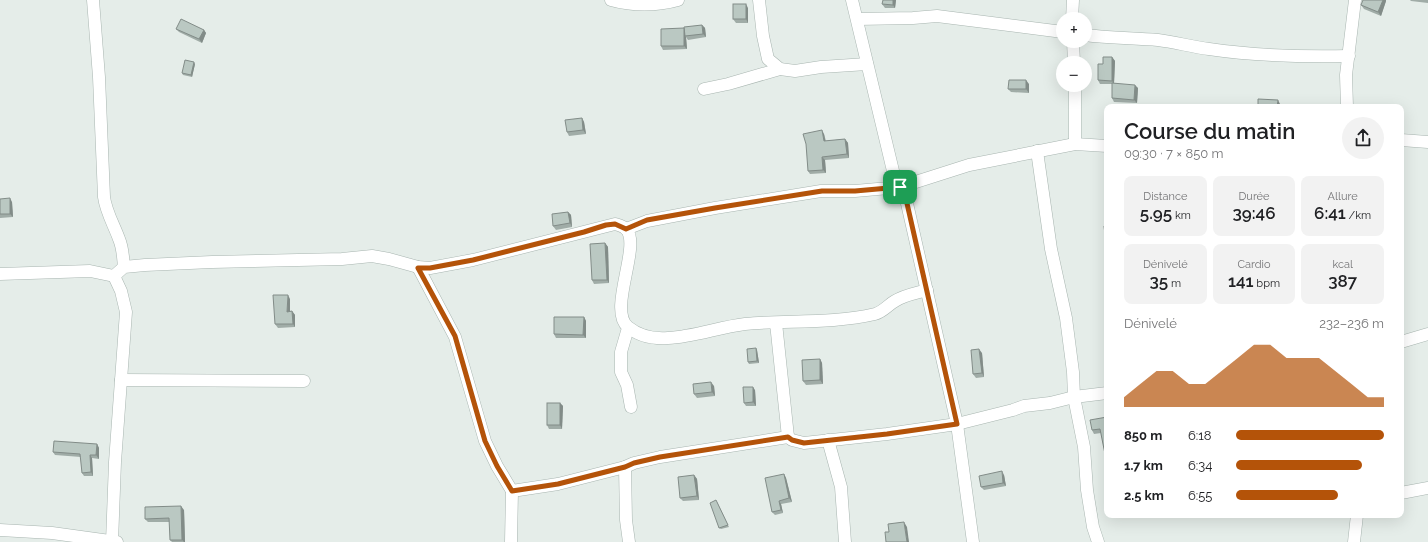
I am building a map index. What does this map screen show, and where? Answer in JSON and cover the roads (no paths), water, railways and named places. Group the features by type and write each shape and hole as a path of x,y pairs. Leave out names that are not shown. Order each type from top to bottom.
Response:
{"street":[{"path":"93,0 105,207 119,239 123,252 124,268"},
{"path":"611,0 641,5 667,3 678,0"},
{"path":"759,0 762,36 768,60 780,69"},
{"path":"852,0 894,174 906,199 957,424 973,542"},
{"path":"1072,12 1073,0"},
{"path":"1347,104 1346,75 1355,0"},
{"path":"856,19 937,16 1056,31"},
{"path":"1092,36 1159,40 1246,54 1299,57 1349,56"},
{"path":"704,89 728,84 780,69 795,71 821,67 867,64"},
{"path":"1075,92 1075,144"},
{"path":"1404,140 1428,142"},
{"path":"626,229 647,220 822,191 855,191 900,187 969,165 1075,144 1104,146"},
{"path":"1037,151 1051,249 1066,318 1073,372 1074,397 1082,432 1087,490 1093,527 1098,542"},
{"path":"114,276 124,268 145,265 372,256 418,268 430,268 473,260 606,225 615,224 626,229 629,235 630,246 621,300 621,315 623,322 628,328 635,333 647,336 667,339 744,324 852,319 878,313 895,301 926,290"},
{"path":"418,268 455,336 485,441 497,466 512,491 511,542"},
{"path":"0,274 90,271 114,276"},
{"path":"0,530 52,533 114,542 115,462 126,312 121,291 114,276"},
{"path":"776,323 788,437"},
{"path":"628,328 621,352 621,372 627,385 631,407"},
{"path":"1404,341 1428,334"},
{"path":"121,380 304,381"},
{"path":"512,491 558,484 660,457 788,437 792,440 804,443 887,434 957,424 1024,406 1104,393"},
{"path":"828,440 841,488 845,542"},
{"path":"625,467 626,520 629,542"},
{"path":"1404,492 1428,488"},
{"path":"1354,542 1357,518"}]}
